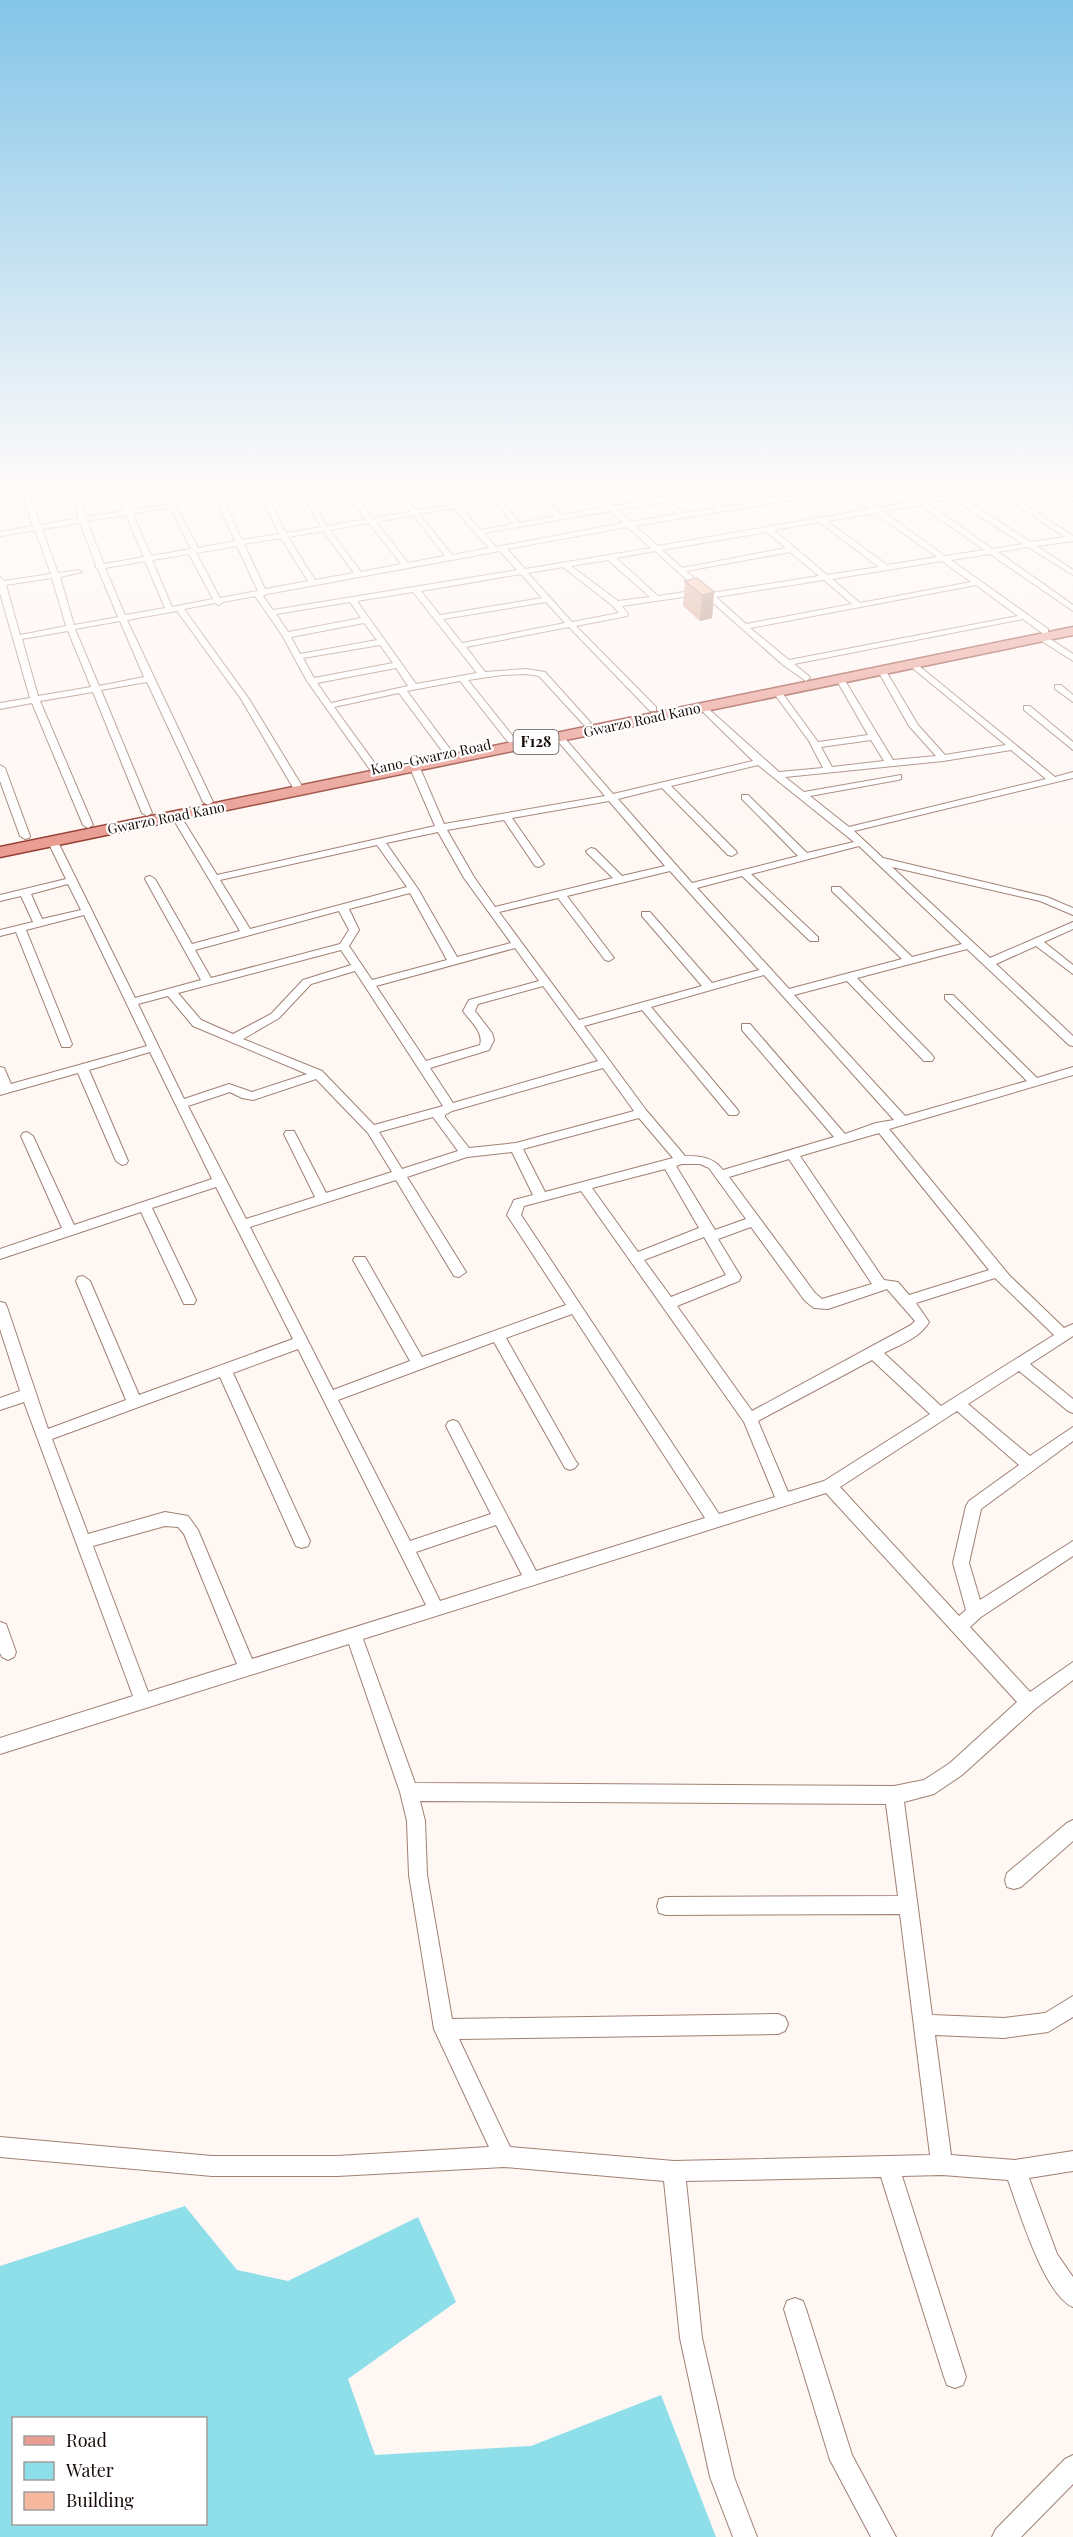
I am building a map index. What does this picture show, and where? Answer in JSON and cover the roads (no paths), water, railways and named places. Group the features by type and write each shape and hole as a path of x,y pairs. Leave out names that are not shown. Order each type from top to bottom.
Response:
{"main road":[{"name":"F128","path":"1044,634 1073,625"},
{"name":"Gwarzo Road Kano","path":"0,852 177,817 298,788 415,768 882,671 980,647 1044,634 1073,632"},
{"name":"Kano-Gwarzo Road","path":"0,842 147,813 298,788 374,769 653,709 806,678 980,647"}],"street":[{"path":"4,603 9,626 16,638 35,700 88,825"},
{"path":"63,603 70,628 147,813"},
{"path":"116,603 149,680 208,802"},
{"path":"167,603 170,611"},
{"path":"16,638 217,603"},
{"path":"265,603 286,635 311,681 374,769"},
{"path":"270,613 336,603"},
{"path":"355,603 415,689"},
{"path":"426,603 483,675"},
{"path":"436,618 523,603"},
{"path":"553,603 653,709"},
{"path":"460,646 572,626 624,614 616,604 619,603"},
{"path":"718,603 806,678"},
{"path":"744,627 867,603"},
{"path":"1005,603 1073,658"},
{"path":"181,609 240,691 298,788"},
{"path":"786,663 1023,617"},
{"path":"286,635 366,620"},
{"path":"297,657 382,642"},
{"path":"913,664 1053,780"},
{"path":"311,681 398,665"},
{"path":"328,706 483,675 533,670 542,674 587,723"},
{"path":"882,671 914,726 943,758"},
{"path":"840,679 889,762"},
{"path":"0,706 149,680"},
{"path":"463,680 511,740"},
{"path":"1058,687 1073,699"},
{"path":"402,692 448,753"},
{"path":"777,692 815,745 828,768"},
{"path":"703,707 760,762 847,830 1073,1042"},
{"path":"1027,708 1073,747"},
{"path":"559,737 901,1120"},
{"path":"815,745 873,737"},
{"path":"779,775 828,768 943,758 1013,747"},
{"path":"213,879 441,828 613,797 760,762"},
{"path":"0,768 25,836"},
{"path":"415,768 441,828 469,878 642,1113 682,1160"},
{"path":"847,830 1073,775"},
{"path":"801,795 898,777"},
{"path":"663,784 732,853"},
{"path":"745,797 805,857"},
{"path":"506,816 539,864"},
{"path":"177,817 247,933"},
{"path":"53,842 220,1181 436,1609"},
{"path":"380,842 413,889 454,962"},
{"path":"691,886 860,843"},
{"path":"591,851 620,880"},
{"path":"879,861 1043,899 1073,912"},
{"path":"494,910 673,867"},
{"path":"744,873 814,939"},
{"path":"150,879 207,981"},
{"path":"0,898 73,880"},
{"path":"188,948 413,889"},
{"path":"836,889 910,961"},
{"path":"25,892 39,924"},
{"path":"561,895 609,958"},
{"path":"133,1002 344,946 354,930 343,908"},
{"path":"0,933 88,911"},
{"path":"646,914 709,987"},
{"path":"988,963 1073,925"},
{"path":"20,928 66,1044"},
{"path":"1037,941 1073,971"},
{"path":"371,984 518,944"},
{"path":"789,993 969,945"},
{"path":"344,946 450,1107"},
{"path":"234,1039 275,1016 307,982 358,967"},
{"path":"577,1024 767,971"},
{"path":"849,977 928,1058"},
{"path":"422,1066 485,1047 488,1040 486,1033 469,1011 473,1002 546,982"},
{"path":"171,992 197,1023 318,1074 372,1130 459,1272"},
{"path":"949,997 1035,1082"},
{"path":"642,1004 733,1112"},
{"path":"746,1027 840,1138"},
{"path":"0,1071 4,1090 155,1047"},
{"path":"372,1130 606,1063"},
{"path":"82,1068 122,1161"},
{"path":"720,1174 1073,1071"},
{"path":"182,1104 229,1089 236,1089 245,1096 253,1096 318,1074"},
{"path":"450,1107 439,1113 439,1118 466,1153"},
{"path":"242,1225 466,1153 516,1147 642,1113"},
{"path":"0,1746 829,1486 1068,1332 998,1272 880,1126"},
{"path":"290,1134 323,1199"},
{"path":"27,1136 70,1231"},
{"path":"516,1147 541,1197"},
{"path":"792,1153 881,1286"},
{"path":"715,1521 514,1215 519,1203 682,1160 701,1160 713,1165 810,1297 819,1304 828,1304 881,1286 893,1286 922,1322 916,1329 750,1419"},
{"path":"668,1164 734,1277 668,1305"},
{"path":"0,1254 220,1181"},
{"path":"584,1186 750,1419 784,1500"},
{"path":"145,1207 189,1300"},
{"path":"634,1258 754,1221"},
{"path":"360,1260 419,1364"},
{"path":"906,1301 998,1272"},
{"path":"83,1281 135,1403"},
{"path":"0,1307 28,1394 144,1701"},
{"path":"329,1397 575,1307"},
{"path":"497,1334 570,1464"},
{"path":"45,1436 302,1342"},
{"path":"873,1352 939,1414"},
{"path":"1020,1362 1073,1407"},
{"path":"224,1370 302,1541"},
{"path":"0,1404 28,1394"},
{"path":"957,1403 1030,1464"},
{"path":"453,1426 532,1578"},
{"path":"975,1612 961,1563 974,1506 1073,1433"},
{"path":"829,1486 1029,1703"},
{"path":"406,1549 500,1517"},
{"path":"84,1542 165,1519 182,1521 190,1530 247,1668"},
{"path":"959,1626 975,1612 1073,1548"},
{"path":"0,1629 8,1652"},
{"path":"354,1636 409,1792 416,1821 418,1875 444,2029 504,2157"},
{"path":"409,1792 894,1795 928,1788 956,1769 1029,1703 1073,1670"},
{"path":"894,1795 942,2165"},
{"path":"1014,1880 1073,1828"},
{"path":"666,1906 909,1905"},
{"path":"924,2025 1004,2028 1048,2022 1073,2006"},
{"path":"444,2029 778,2024"},
{"path":"0,2147 212,2166 337,2166 504,2157 674,2170 942,2165 1015,2170 1073,2161"},
{"path":"888,2166 956,2377"},
{"path":"674,2170 691,2338 723,2477 745,2537"},
{"path":"1015,2170 1049,2261 1073,2296"},
{"path":"795,2309 842,2460 884,2537"},
{"path":"1004,2537 1073,2467"}],"water":[{"path":"185,2206 237,2270 288,2281 418,2217 456,2302 348,2379 375,2455 531,2446 661,2395 716,2537 0,2537 0,2266"}]}
